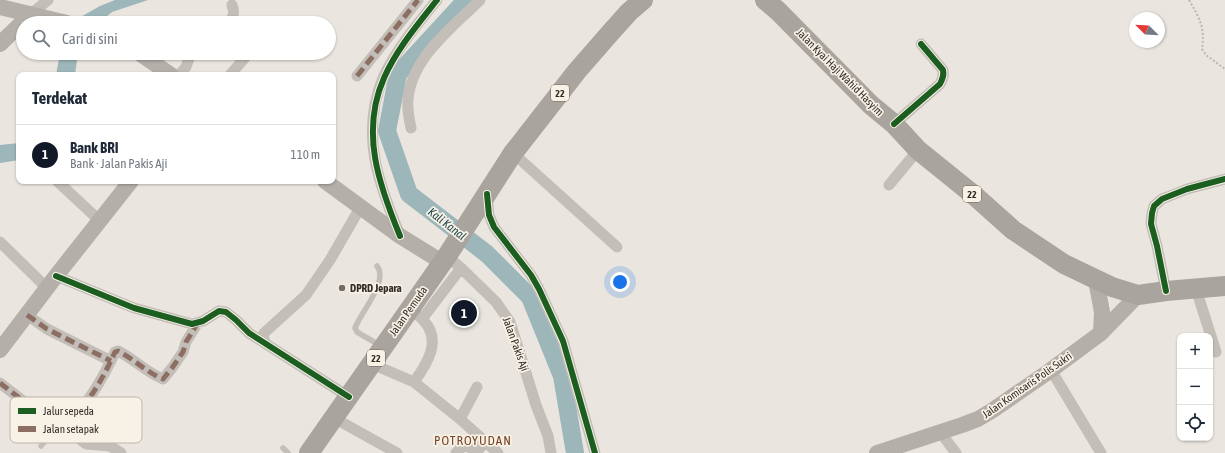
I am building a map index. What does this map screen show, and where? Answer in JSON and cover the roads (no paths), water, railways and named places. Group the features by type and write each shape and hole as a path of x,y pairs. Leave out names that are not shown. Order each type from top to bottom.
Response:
{"highway":[{"name":"22","path":"450,258 484,199 513,153 582,66 629,12 643,0"},
{"name":"Jalan Kyai Haji Wahid Hasyim","path":"765,0 871,105 894,124 918,150 975,196 1013,230 1064,264 1112,287 1138,295 1225,286"},
{"name":"Jalan Pemuda","path":"309,453 383,347 416,314 450,258"}],"main road":[{"path":"0,7 39,16"},
{"path":"0,44 16,29"},
{"path":"149,60 167,72"},
{"path":"0,350 46,288 129,184"},
{"path":"329,184 400,236 450,258"},
{"path":"1096,280 1102,312 1101,333"},
{"name":"Jalan Komisaris Polis Sukri","path":"877,453 978,419 1051,370 1101,333 1138,295"}],"street":[{"path":"31,14 48,0"},
{"path":"357,76 418,0"},
{"path":"400,236 387,205 376,166 372,141 373,116 379,90 388,71 415,28 437,0"},
{"path":"411,128 407,110 408,99 414,78 420,66 436,44 480,0"},
{"path":"232,5 233,16"},
{"path":"894,124 940,84 943,78 943,70 921,44"},
{"path":"182,72 186,67 188,60"},
{"path":"232,72 242,60"},
{"path":"889,185 918,150"},
{"path":"513,153 617,246"},
{"path":"1166,291 1151,224 1154,206 1162,199 1187,189 1225,179"},
{"path":"60,184 100,221"},
{"path":"484,199 494,227 532,275 563,340 595,453"},
{"path":"265,342 263,336 264,333 292,309 310,289 330,260 360,208"},
{"path":"0,242 46,288"},
{"name":"Jalan Pakis Aji","path":"450,258 496,302 510,322 536,405 548,436 551,453"},
{"path":"56,276 134,308 192,324 203,321 219,311 226,312 249,333 349,397"},
{"path":"1196,289 1216,352"},
{"path":"414,382 425,367 431,355 432,346 430,330 416,314"},
{"path":"27,315 47,329 111,361"},
{"path":"91,397 106,373 115,352 118,351 127,355 163,379 183,352 186,342 196,324"},
{"path":"372,364 414,382 460,419 498,453"},
{"path":"1051,370 1100,453"},
{"path":"0,383 18,397"},
{"path":"460,419 477,387"},
{"path":"334,418 397,453"},
{"path":"940,432 956,453"},
{"path":"456,453 463,446 469,447 477,452 485,441"},
{"path":"85,443 110,446 121,453"}],"lane":[{"path":"378,266 381,275 379,284 355,328 357,332 383,347"},
{"path":"40,446 43,443"},
{"path":"283,448 288,453"}],"water":[{"path":"115,0 148,0 112,12 107,16 82,16 100,6"},
{"path":"59,60 77,60 75,72 57,72"},
{"path":"16,143 16,160 0,163 0,145"}],"waterway":[{"name":"Kali Kanal","path":"466,0 398,74 387,131 409,194 487,254 530,297 562,376 575,453"}],"place":[{"name":"DPRD Jepara","path":"342,288"},
{"name":"Bank BRI","path":"464,313"}],"district":[{"name":"POTROYUDAN","path":"473,440"}]}
